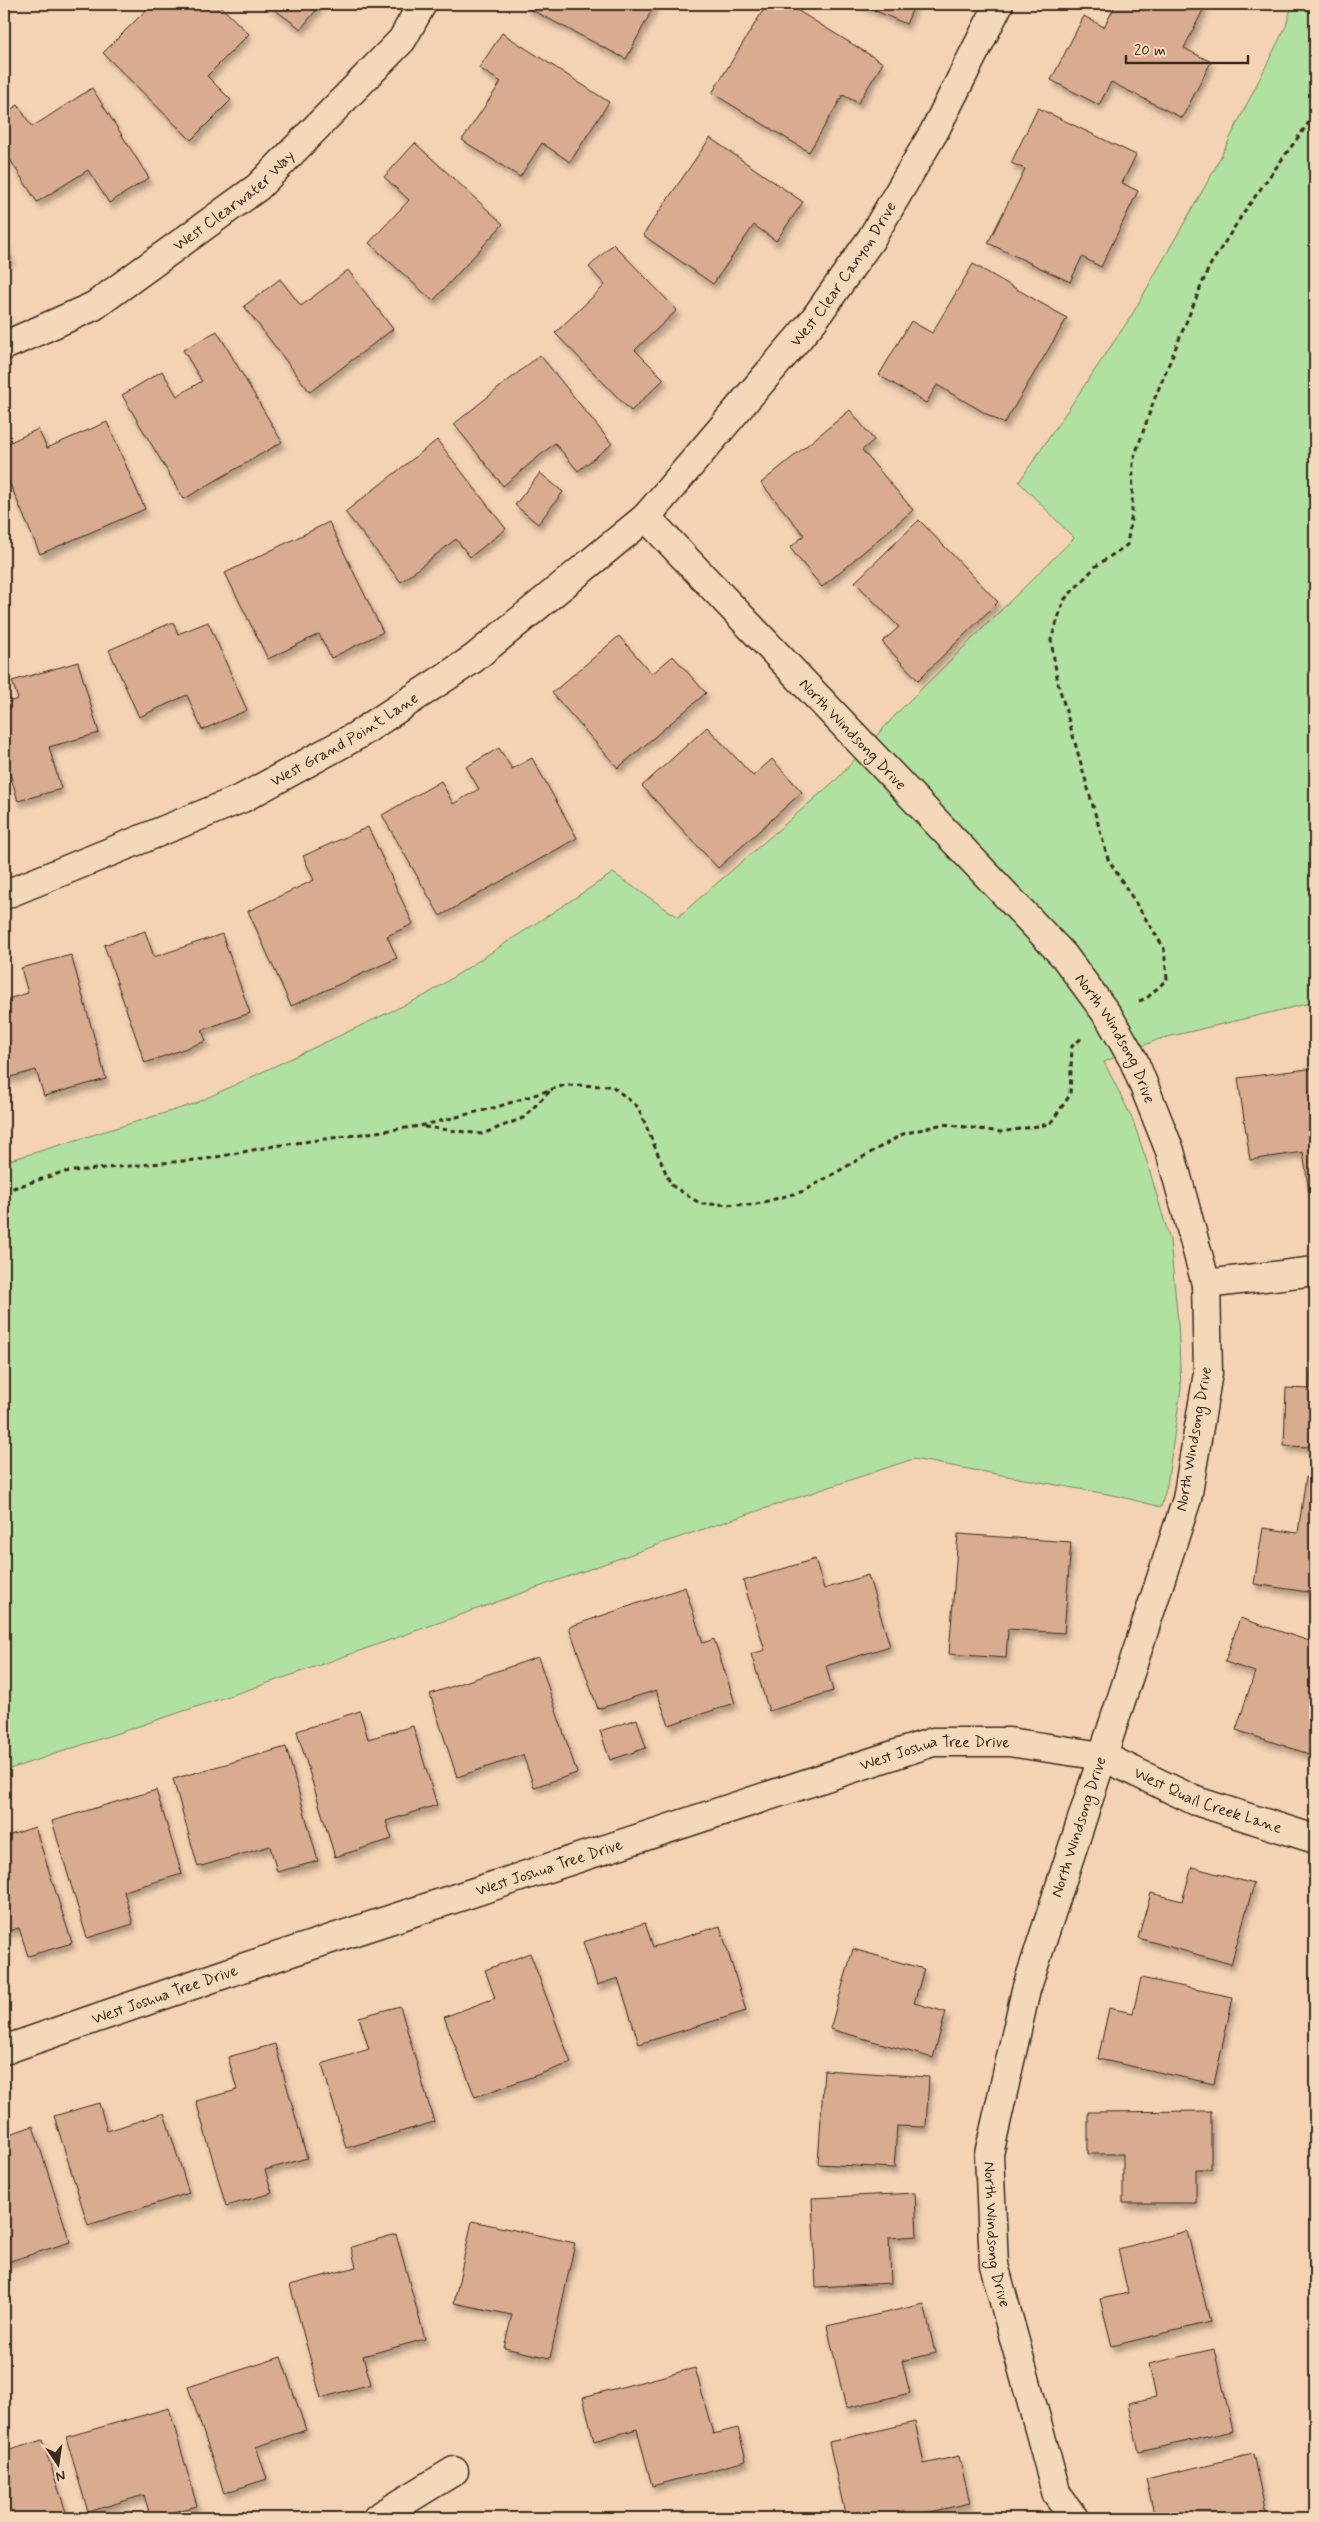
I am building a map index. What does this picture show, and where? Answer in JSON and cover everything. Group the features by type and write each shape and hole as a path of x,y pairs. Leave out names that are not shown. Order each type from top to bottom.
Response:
{"street":[{"name":"West Clearwater Way","path":"4,346 94,306 258,187 402,40 422,4"},
{"name":"West Clear Canyon Drive","path":"646,517 813,321 871,239 934,132 999,4"},
{"name":"West Grand Point Lane","path":"4,895 243,798 356,736 473,659 646,517"},
{"name":"North Windsong Drive","path":"646,517 1064,956 1109,1017 1134,1061 1170,1151 1206,1284 1208,1373 1187,1499 1026,1990 989,2154 994,2265 1056,2507 1074,2518"},
{"path":"1206,1284 1315,1272"},
{"name":"West Joshua Tree Drive","path":"4,2050 245,1967 933,1742 1009,1742 1102,1756"},
{"name":"West Quail Creek Lane","path":"1102,1756 1196,1801 1315,1839"},
{"path":"377,2518 454,2471"}],"path":[{"path":"4,1191 63,1172 206,1159 274,1146 420,1126 497,1107 565,1085 612,1086 638,1107 670,1185 701,1204 753,1205 804,1191 903,1134 943,1124 1001,1132 1050,1124 1070,1095 1072,1046 1109,1017 1147,998 1167,979 1164,948 1108,859 1066,710 1051,640 1064,600 1096,566 1127,545 1132,513 1133,461 1154,400 1209,267 1246,209 1315,114"},
{"path":"420,1126 482,1134 523,1118 552,1090"}],"green space":[{"path":"1292,4 1315,4 1315,1002 1159,1039 1104,1062 1132,1118 1170,1240 1178,1322 1181,1388 1167,1485 1161,1507 1118,1496 913,1459 671,1540 286,1677 4,1771 4,1162 194,1104 426,995 613,873 678,917 838,778 901,709 1074,538 1019,482 1130,318 1212,174 1286,26"}],"building":[{"path":"152,4 218,4 249,34 207,76 231,100 191,140 103,53"},
{"path":"267,4 321,4 301,29"},
{"path":"526,4 655,4 626,59 524,6"},
{"path":"767,4 787,4 883,63 858,103 843,95 809,152 712,93"},
{"path":"860,4 915,4 906,24"},
{"path":"1116,4 1200,4 1205,6 1184,48 1211,62 1182,118 1111,82 1099,105 1051,80 1084,16 1104,27"},
{"path":"502,33 609,102 570,162 542,143 520,177 462,140 501,82 479,68"},
{"path":"92,88 149,178 109,203 88,170 37,202 4,150 4,114 18,105 32,127"},
{"path":"1038,108 1136,155 1122,183 1138,191 1101,267 1082,257 1070,282 988,243 1025,169 1011,163"},
{"path":"710,138 803,202 776,241 754,225 713,284 643,235"},
{"path":"415,143 503,224 433,301 369,243 409,200 384,177"},
{"path":"4,241 11,259 4,262"},
{"path":"613,244 677,310 635,350 664,379 631,411 555,333 605,285 589,267"},
{"path":"973,264 1067,318 1004,424 937,385 926,403 879,375 911,321 932,333"},
{"path":"348,270 393,329 310,392 244,306 280,279 301,306"},
{"path":"217,331 282,442 184,499 122,395 162,371 177,396 202,381 183,350"},
{"path":"540,355 612,444 578,471 555,443 503,486 454,424"},
{"path":"850,410 874,440 862,450 913,510 822,587 790,548 804,535 761,483"},
{"path":"107,422 145,509 40,554 4,470 4,445 38,429 47,448"},
{"path":"437,440 506,529 470,557 456,539 401,582 345,512"},
{"path":"540,473 563,492 538,524 515,505"},
{"path":"919,520 998,602 918,680 882,642 899,627 855,582"},
{"path":"329,522 383,632 331,658 319,634 268,659 225,573"},
{"path":"173,622 178,634 208,622 247,710 202,730 187,695 139,717 109,650"},
{"path":"619,636 652,674 673,656 706,693 618,768 552,693"},
{"path":"78,662 99,733 49,747 61,789 18,801 4,753 4,703 18,699 12,681"},
{"path":"707,727 753,776 772,759 802,792 718,868 642,786"},
{"path":"499,748 512,769 532,758 577,838 440,916 382,815 441,781 453,804 479,789 466,767"},
{"path":"368,827 413,924 387,936 397,958 291,1006 248,911 314,880 303,856"},
{"path":"145,931 154,957 222,934 250,1013 202,1030 206,1041 145,1063 104,945"},
{"path":"71,955 106,1079 44,1096 36,1070 4,1079 4,1000 28,993 21,968"},
{"path":"1315,1068 1315,1192 1309,1193 1303,1152 1250,1160 1238,1078"},
{"path":"1312,1335 1315,1335 1315,1447 1284,1446 1286,1388 1310,1389"},
{"path":"1306,1477 1315,1479 1315,1593 1254,1584 1263,1528 1298,1533"},
{"path":"958,1534 1071,1542 1064,1633 1008,1629 1006,1658 949,1654"},
{"path":"815,1559 824,1589 868,1575 890,1646 826,1666 833,1691 769,1711 751,1654 765,1650 743,1581"},
{"path":"685,1587 703,1643 714,1639 735,1703 669,1725 656,1690 598,1709 569,1627"},
{"path":"1240,1618 1315,1643 1315,1756 1236,1730 1255,1672 1225,1662"},
{"path":"538,1657 577,1773 534,1787 523,1755 457,1777 430,1694"},
{"path":"360,1711 368,1739 413,1726 437,1805 386,1821 392,1839 335,1857 297,1731"},
{"path":"637,1719 646,1748 610,1760 600,1731"},
{"path":"286,1747 318,1861 277,1872 270,1846 198,1867 173,1779"},
{"path":"156,1790 182,1874 124,1891 133,1924 87,1938 52,1821"},
{"path":"35,1827 72,1943 28,1956 19,1928 4,1932 4,1837"},
{"path":"1192,1867 1254,1884 1231,1964 1138,1938 1151,1893 1182,1901"},
{"path":"645,1923 653,1947 720,1926 746,2011 639,2044 618,1978 597,1985 583,1942"},
{"path":"853,1949 924,1969 914,2003 946,2012 933,2058 830,2029"},
{"path":"530,1953 571,2063 475,2097 444,2017 495,1998 485,1970"},
{"path":"1141,1978 1233,1997 1214,2084 1098,2059 1109,2008 1133,2013"},
{"path":"400,2006 434,2122 346,2148 322,2064 369,2049 359,2017"},
{"path":"275,2044 307,2158 265,2170 272,2193 226,2206 196,2101 237,2090 228,2057"},
{"path":"824,2070 929,2077 926,2127 897,2126 894,2168 818,2164"},
{"path":"99,2103 107,2131 164,2113 189,2193 88,2225 54,2116"},
{"path":"1211,2111 1211,2169 1196,2169 1196,2203 1123,2203 1123,2154 1088,2154 1088,2112"},
{"path":"33,2126 70,2242 4,2263 4,2136"},
{"path":"1315,2138 1315,2202 1313,2201"},
{"path":"915,2193 917,2236 889,2238 891,2283 816,2287 812,2198"},
{"path":"472,2221 575,2243 550,2358 504,2348 512,2315 454,2303"},
{"path":"1187,2231 1210,2322 1112,2346 1100,2299 1128,2293 1118,2249"},
{"path":"396,2234 425,2339 363,2356 371,2384 321,2398 290,2285 356,2267 351,2247"},
{"path":"924,2304 935,2353 902,2361 910,2393 846,2408 827,2326"},
{"path":"1214,2349 1233,2431 1139,2452 1128,2403 1156,2397 1149,2364"},
{"path":"281,2357 306,2430 256,2447 267,2479 224,2493 188,2387"},
{"path":"695,2368 713,2434 738,2428 746,2461 652,2486 637,2429 594,2441 583,2397"},
{"path":"169,2408 197,2506 151,2518 144,2495 88,2512 66,2437"},
{"path":"915,2422 924,2464 959,2456 970,2503 903,2518 846,2518 829,2442"},
{"path":"42,2440 68,2518 4,2518 4,2452"},
{"path":"1253,2454 1267,2518 1155,2518 1146,2479"}]}
